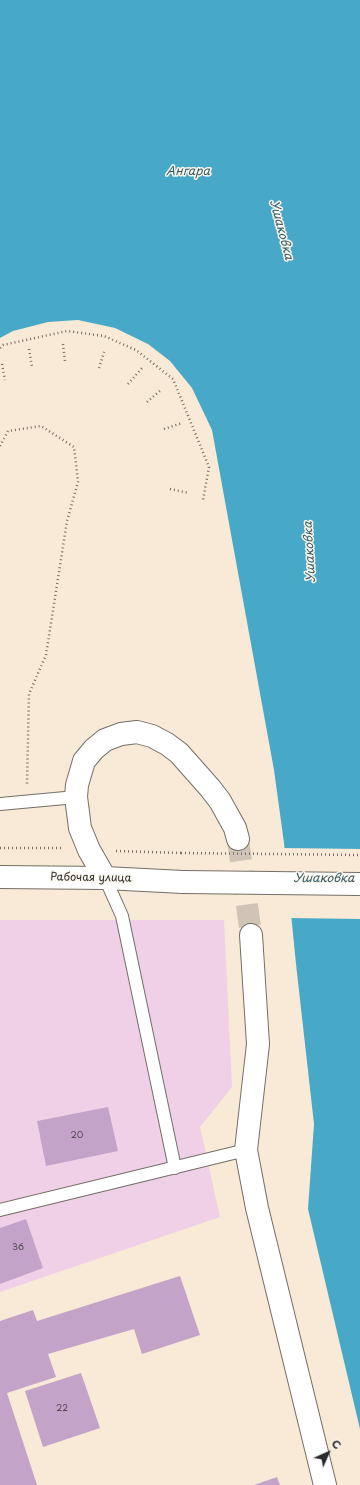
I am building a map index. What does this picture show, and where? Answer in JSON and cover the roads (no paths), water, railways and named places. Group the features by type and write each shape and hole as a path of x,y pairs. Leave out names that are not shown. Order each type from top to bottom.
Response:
{"street":[{"path":"105,878 89,850 80,828 76,797 79,773 84,762 94,749 105,740 121,734 137,732 167,744 189,764 220,801 235,828 238,839"},
{"name":"Рабочая улица","path":"0,877 105,878 183,882 360,884"},
{"path":"251,935 258,1044 246,1150 257,1208 325,1485"}],"lane":[{"path":"0,804 76,797"},
{"path":"105,878 122,916 175,1168"},
{"path":"0,1210 246,1150"}],"water":[{"name":"Ангара","path":"0,0 360,0 360,1429 308,1209 314,1124 284,843 274,770 212,430 192,388 170,361 148,344 115,328 78,320 48,322 13,331 0,338"}],"tunnel":[{"path":"238,839 251,935"}],"water label":[{"name":"Ушаковка","path":"281,230"},
{"name":"Ушаковка","path":"310,552"},
{"name":"Ушаковка","path":"324,879"}]}
